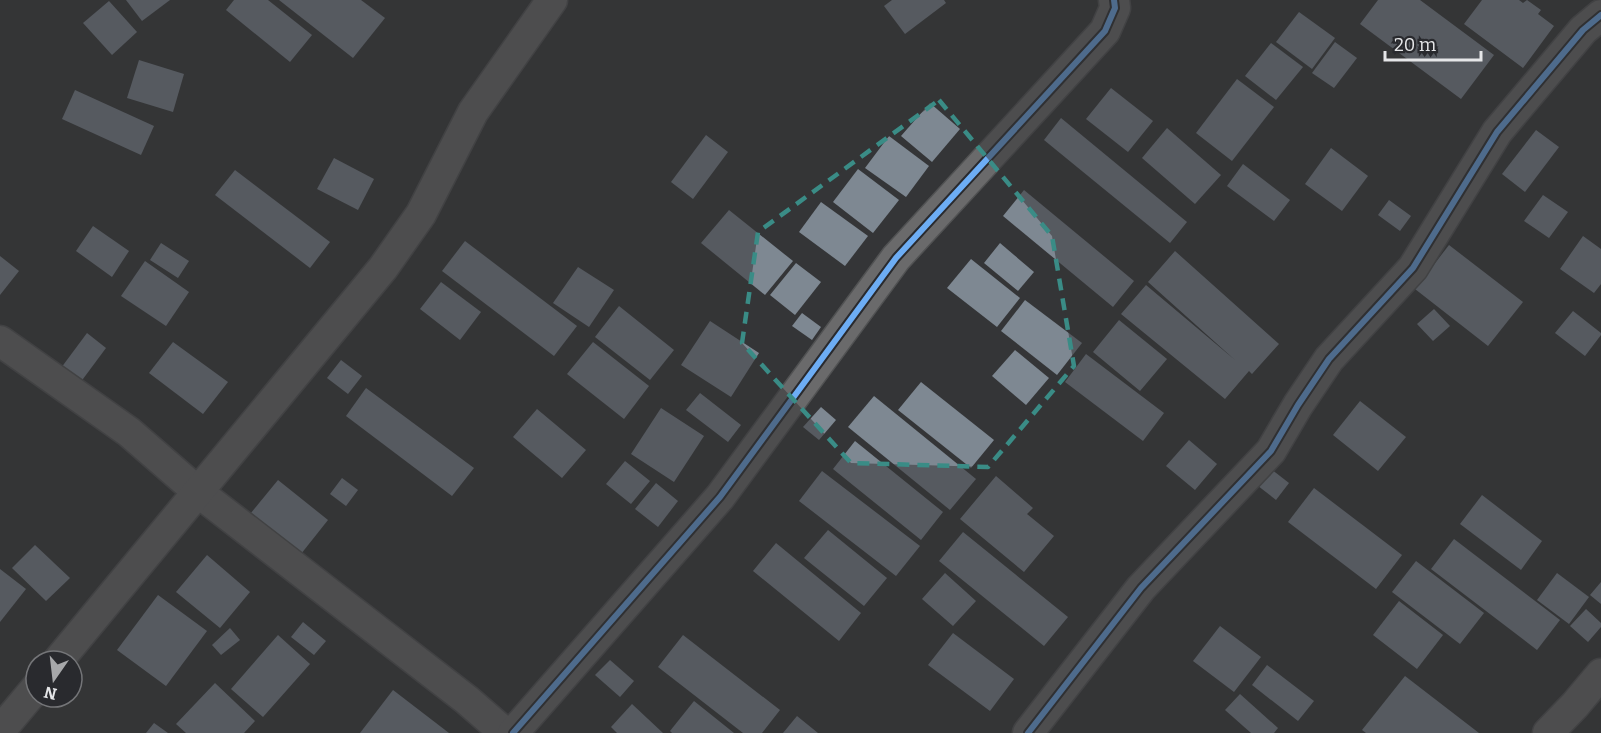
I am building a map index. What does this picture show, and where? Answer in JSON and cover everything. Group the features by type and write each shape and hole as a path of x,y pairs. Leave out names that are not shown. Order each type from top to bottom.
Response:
{"street":[{"path":"68,649 383,268 421,214 473,112 552,0"},
{"path":"513,733 720,497 896,258 1105,31 1115,8 1114,0"},
{"path":"1028,733 1141,588 1271,451 1329,359 1413,268 1497,132 1583,30 1601,15"},
{"path":"0,341 129,432 198,492 467,700 505,733"},
{"path":"1548,733 1601,674"},
{"path":"0,731 24,702"}],"highlighted area":[{"path":"939,100 1052,236 1074,366 988,467 851,463 742,343 758,232"}],"building":[{"path":"126,0 170,0 142,21"},
{"path":"234,0 268,0 312,35 290,62 226,10"},
{"path":"279,0 361,0 385,18 353,58"},
{"path":"892,0 944,0 946,3 905,34 884,6"},
{"path":"1378,0 1420,0 1494,55 1461,99 1360,24"},
{"path":"1482,0 1519,0 1523,3 1527,0 1541,10 1538,14 1554,26 1523,68 1464,24"},
{"path":"109,1 137,32 112,55 83,23"},
{"path":"1299,12 1335,38 1312,69 1276,42"},
{"path":"1335,42 1357,58 1334,88 1312,73"},
{"path":"1271,43 1303,67 1276,100 1245,76"},
{"path":"139,60 184,74 173,112 127,98"},
{"path":"1237,79 1274,107 1232,161 1196,133"},
{"path":"1111,88 1153,121 1128,152 1086,119"},
{"path":"75,90 154,126 141,155 62,119"},
{"path":"930,103 960,129 932,162 901,136"},
{"path":"1061,118 1187,222 1170,243 1044,140"},
{"path":"1167,128 1221,175 1195,204 1142,158"},
{"path":"1536,130 1559,147 1525,192 1502,174"},
{"path":"706,135 728,152 693,199 671,182"},
{"path":"889,136 929,166 906,197 865,168"},
{"path":"1331,148 1368,176 1342,211 1305,184"},
{"path":"334,158 374,179 358,210 317,189"},
{"path":"1243,164 1290,200 1274,221 1227,186"},
{"path":"858,169 899,200 873,233 833,202"},
{"path":"235,170 330,242 310,268 215,195"},
{"path":"1024,190 1134,281 1113,307 1003,216"},
{"path":"1543,195 1568,212 1549,238 1524,221"},
{"path":"1389,200 1411,216 1400,231 1378,215"},
{"path":"821,202 868,236 845,266 799,232"},
{"path":"729,210 793,261 765,295 701,243"},
{"path":"93,226 129,251 112,277 76,251"},
{"path":"1583,236 1601,249 1601,284 1594,293 1560,269"},
{"path":"465,241 577,326 554,356 442,271"},
{"path":"161,243 189,261 178,278 150,260"},
{"path":"1000,243 1034,272 1018,291 984,263"},
{"path":"1449,245 1523,302 1488,346 1415,289"},
{"path":"1175,251 1279,344 1252,374 1249,371 1225,399 1121,314 1146,285 1235,360 1148,282"},
{"path":"0,256 19,271 0,295"},
{"path":"971,259 1020,298 997,327 947,288"},
{"path":"145,261 189,292 166,326 121,296"},
{"path":"796,263 821,282 795,315 770,295"},
{"path":"578,267 614,290 589,327 553,303"},
{"path":"441,282 481,312 460,340 420,309"},
{"path":"1025,300 1082,343 1057,375 1001,331"},
{"path":"619,306 674,350 650,380 595,337"},
{"path":"1434,309 1450,326 1433,341 1417,324"},
{"path":"1573,311 1601,333 1585,356 1555,333"},
{"path":"802,313 821,327 812,340 792,326"},
{"path":"1119,320 1167,359 1140,391 1093,352"},
{"path":"710,321 759,353 731,397 681,365"},
{"path":"87,333 106,348 80,383 61,368"},
{"path":"173,342 228,382 203,414 149,373"},
{"path":"593,342 649,386 624,419 567,374"},
{"path":"1015,350 1049,378 1026,405 992,376"},
{"path":"1086,354 1164,413 1143,441 1065,382"},
{"path":"341,360 362,376 348,394 327,378"},
{"path":"921,382 994,440 971,468 898,410"},
{"path":"366,388 474,468 452,496 346,416"},
{"path":"700,393 741,425 728,442 686,410"},
{"path":"874,396 976,479 950,510 848,427"},
{"path":"1360,401 1406,437 1378,471 1333,435"},
{"path":"821,407 836,420 819,440 803,427"},
{"path":"661,408 704,436 674,482 631,454"},
{"path":"537,409 586,450 562,478 513,437"},
{"path":"1189,440 1217,464 1195,490 1166,466"},
{"path":"855,441 943,512 921,540 833,469"},
{"path":"625,461 650,481 631,504 606,484"},
{"path":"1266,465 1289,483 1276,500 1253,482"},
{"path":"822,471 920,546 896,576 799,501"},
{"path":"996,476 1033,508 1027,514 1054,536 1024,572 960,519"},
{"path":"342,478 358,490 346,506 330,494"},
{"path":"278,480 328,520 297,559 246,519"},
{"path":"656,483 678,501 658,527 635,509"},
{"path":"1314,488 1402,555 1376,589 1288,522"},
{"path":"1482,495 1542,541 1521,570 1460,524"},
{"path":"828,530 887,578 864,606 804,558"},
{"path":"963,532 1068,617 1044,646 939,561"},
{"path":"1454,539 1560,620 1537,650 1431,569"},
{"path":"776,543 861,613 839,641 753,571"},
{"path":"35,545 70,578 46,601 12,568"},
{"path":"207,555 250,592 220,628 176,592"},
{"path":"1416,561 1484,613 1460,644 1392,592"},
{"path":"0,569 26,589 0,622"},
{"path":"945,573 976,601 953,626 922,599"},
{"path":"1557,573 1589,597 1569,624 1537,600"},
{"path":"1601,582 1601,604 1590,595"},
{"path":"158,595 207,631 166,686 117,650"},
{"path":"1399,601 1443,635 1417,669 1373,635"},
{"path":"1586,609 1601,623 1601,627 1588,642 1570,626"},
{"path":"303,622 326,641 314,655 291,637"},
{"path":"1220,626 1261,657 1234,692 1193,661"},
{"path":"230,628 240,640 221,655 212,645"},
{"path":"953,633 1014,679 990,711 928,665"},
{"path":"278,635 310,664 263,717 231,689"},
{"path":"683,635 780,710 762,733 743,733 658,667"},
{"path":"610,660 634,681 620,697 595,675"},
{"path":"1267,665 1314,701 1298,721 1252,685"},
{"path":"1405,676 1479,733 1366,733 1362,730"},
{"path":"215,683 255,721 244,733 186,733 176,724"},
{"path":"393,690 449,733 360,733"},
{"path":"1240,694 1278,728 1274,733 1251,733 1225,710"},
{"path":"694,701 734,733 672,733 670,731"},
{"path":"632,704 663,733 617,733 611,727"},
{"path":"797,716 818,733 783,733"},
{"path":"154,723 168,733 146,733"}],"cycle path":[{"path":"513,733 720,497 896,258 1105,31 1115,8 1114,0"},
{"path":"1028,733 1141,588 1271,451 1329,359 1413,268 1497,132 1583,30 1601,15"}]}
